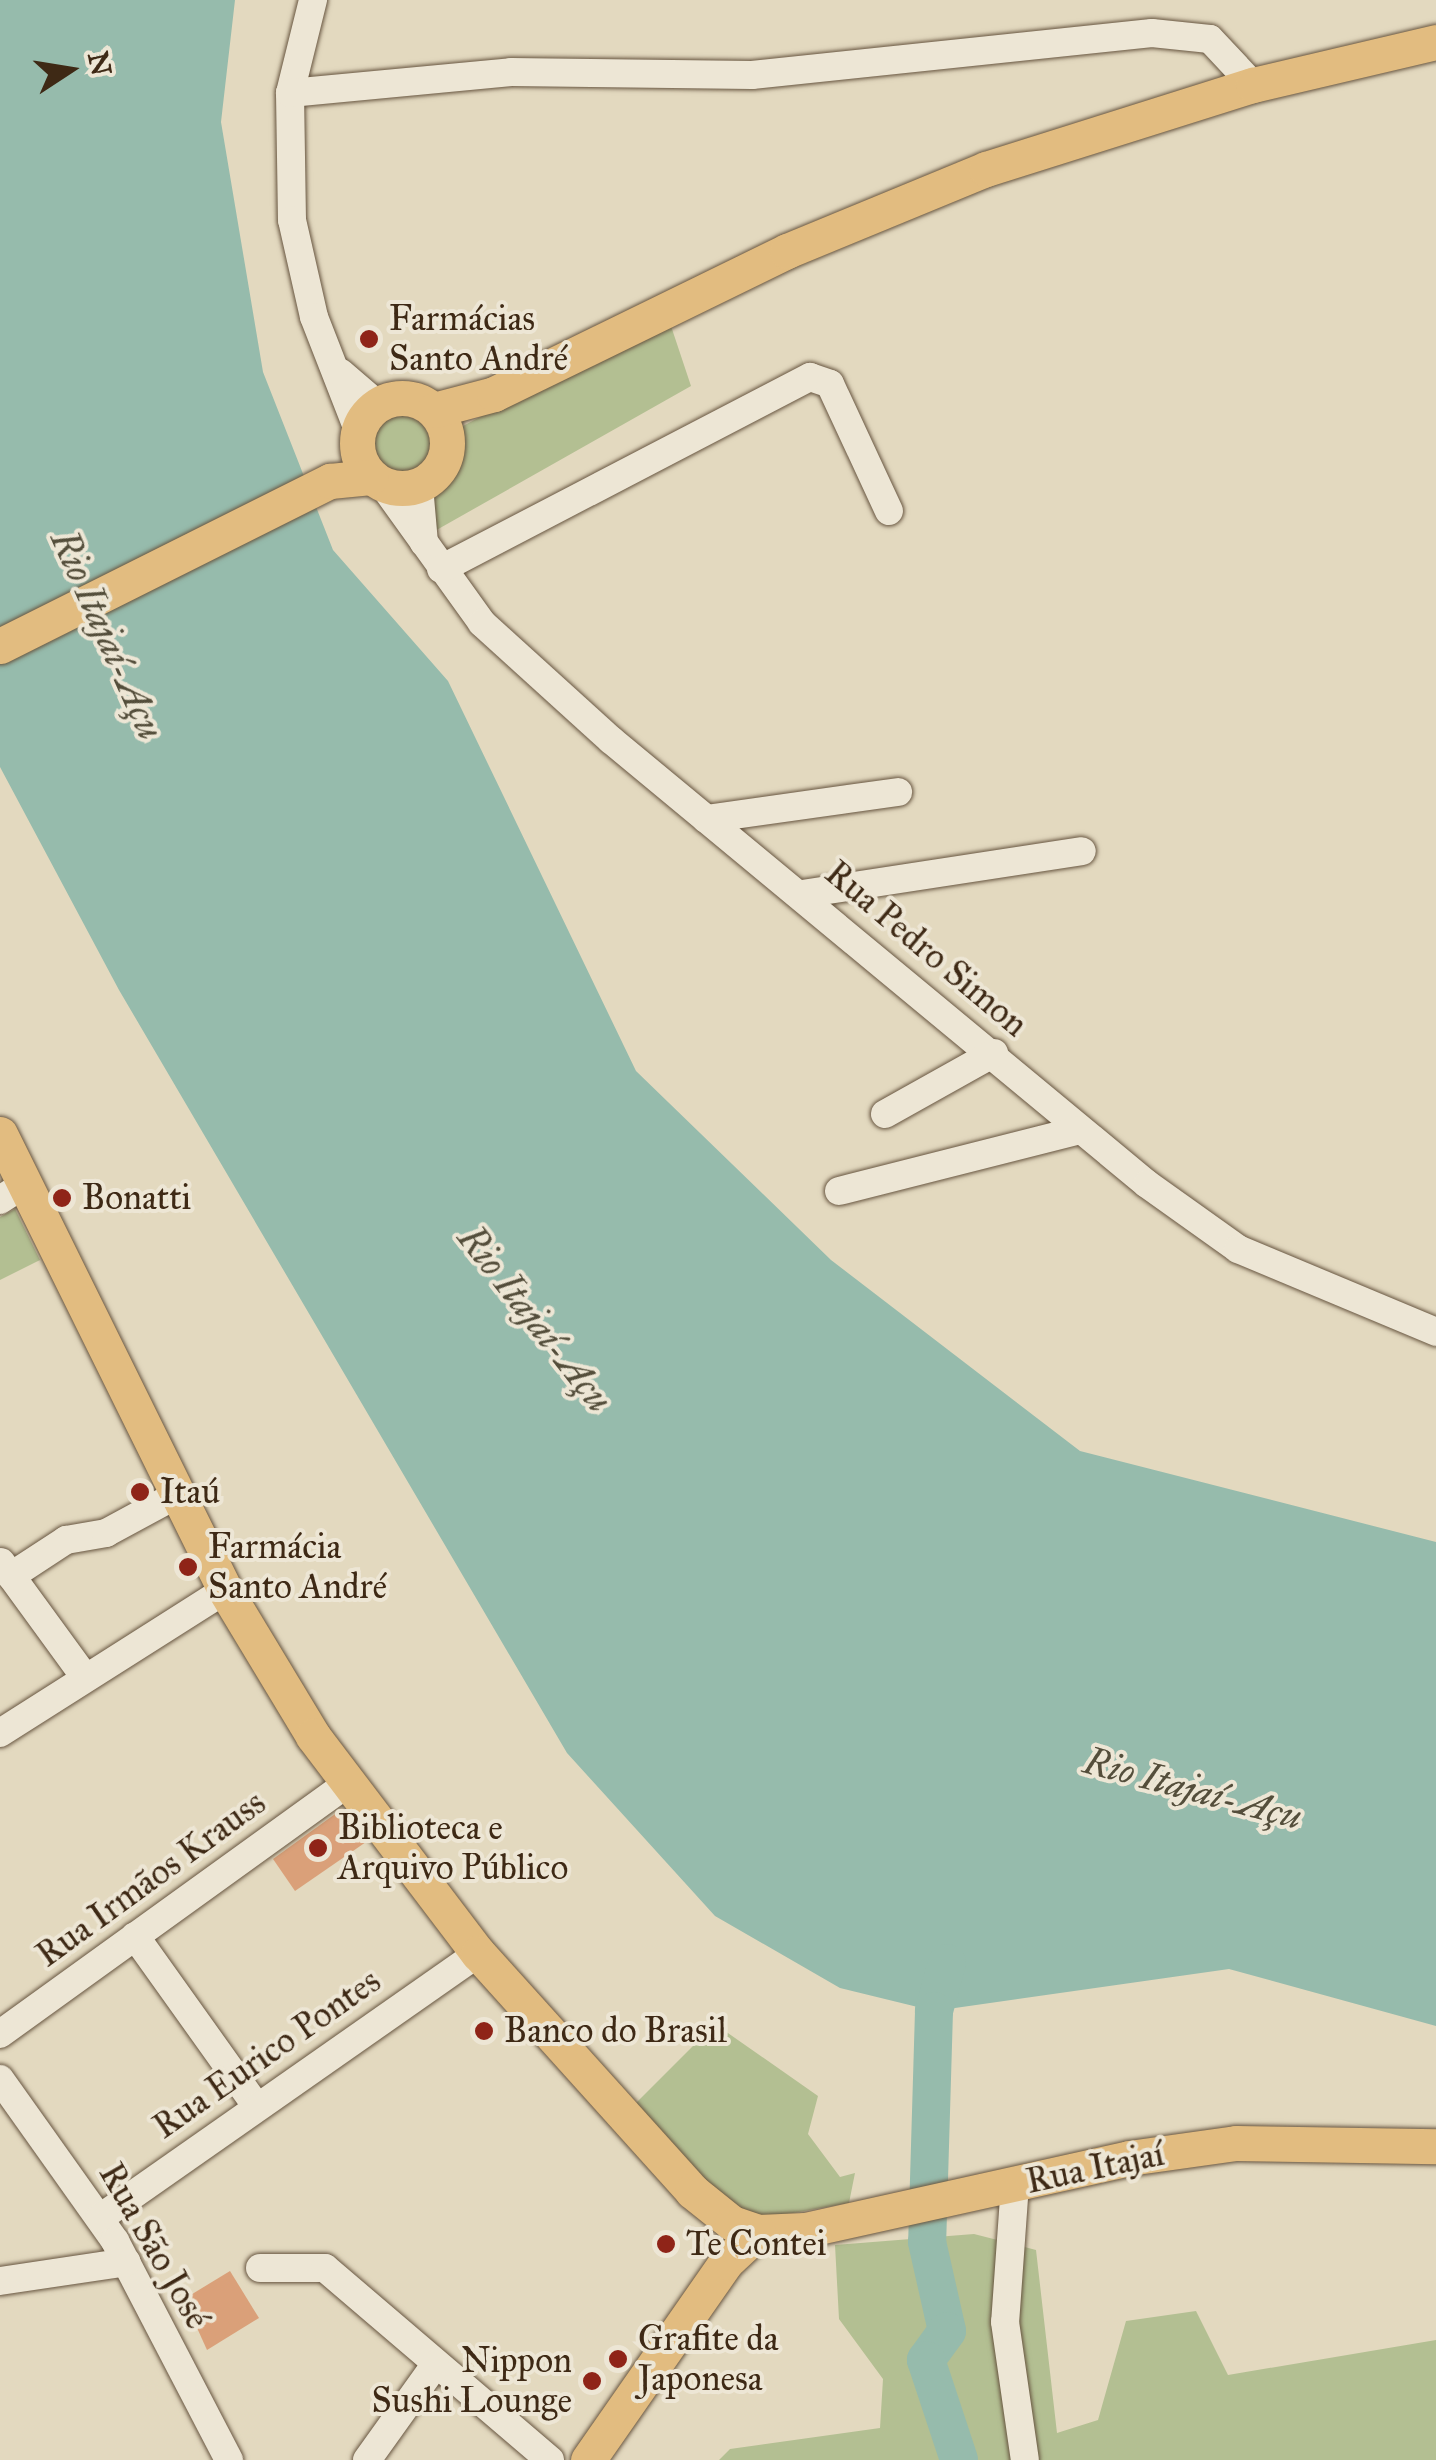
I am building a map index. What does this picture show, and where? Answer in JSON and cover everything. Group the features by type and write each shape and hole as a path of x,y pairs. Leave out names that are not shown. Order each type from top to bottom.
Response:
{"main road":[{"path":"440,424 494,394 876,213 1003,163 1253,85 1436,42"},
{"path":"0,646 326,483 369,448 406,397 440,424"},
{"path":"369,448 419,486 438,472 440,424"},
{"path":"0,1134 12,1193 178,1494 226,1590 347,1784 478,1952 692,2191 745,2227 726,2262 588,2460"},
{"name":"Rua Itajaí","path":"745,2227 854,2220 1007,2186 1236,2143 1436,2146"}],"street":[{"path":"313,0 290,93 578,69 752,75 1152,32 1210,40 1253,85"},
{"name":"Rua Pedro Simon","path":"290,93 295,236 314,317 369,448 424,545 482,623 706,819 994,1053 1080,1130 1214,1236 1436,1332"},
{"path":"442,569 810,376 830,384 889,511"},
{"path":"419,486 424,545"},
{"path":"706,819 898,792"},
{"path":"802,894 1082,850"},
{"path":"884,1114 994,1053"},
{"path":"838,1191 1080,1130"},
{"path":"84,1676 5,1568 66,1540 106,1534 178,1494"},
{"path":"0,1733 84,1676 226,1590"},
{"name":"Rua Irmãos Krauss","path":"0,2034 347,1784"},
{"path":"135,1936 257,2107"},
{"name":"Rua Eurico Pontes","path":"100,2218 478,1952"},
{"name":"Rua São José","path":"0,2079 127,2262 220,2459"},
{"path":"1007,2186 1005,2322 1024,2460"},
{"path":"0,2281 127,2262"},
{"path":"260,2268 325,2268 550,2460"},
{"path":"367,2460 435,2365"}],"shaded area":[{"path":"668,317 691,386 433,532 420,496 459,456 463,426"},
{"path":"402,416 422,424 430,444 422,464 402,472 382,464 374,444 382,424"},
{"path":"15,1209 40,1260 0,1280 0,1217"},
{"path":"715,2024 818,2096 808,2134 840,2177 855,2173 849,2203 759,2219 728,2206 633,2106"},
{"path":"974,2234 1036,2250 1057,2433 1098,2420 1126,2321 1196,2311 1228,2375 1436,2340 1436,2460 719,2460 730,2449 880,2428 883,2379 839,2319 835,2245"}],"water":[{"name":"Rio Itajaí-Açu","path":"0,0 235,0 221,122 263,372 333,550 448,681 636,1071 831,1260 1080,1451 1436,1542 1436,2026 1229,1969 934,2011 840,1988 715,1916 567,1753 119,990 0,767"}],"building":[{"name":"Biblioteca e Arquivo Público","path":"342,1809 366,1842 295,1891 273,1859"},
{"path":"230,2271 259,2318 207,2350 184,2299"}],"waterway":[{"path":"947,1963 934,2011 927,2242 947,2331 926,2360 959,2460"}],"place":[{"name":"Farmácias Santo André","path":"369,339"},
{"name":"Bonatti","path":"62,1198"},
{"name":"Itaú","path":"140,1492"},
{"name":"Farmácia Santo André","path":"188,1567"},
{"name":"Biblioteca e Arquivo Público","path":"318,1848"},
{"name":"Banco do Brasil","path":"484,2031"},
{"name":"Te Contei","path":"666,2244"},
{"name":"Grafite da Japonesa","path":"618,2359"},
{"name":"Nippon Sushi Lounge","path":"592,2381"}]}
